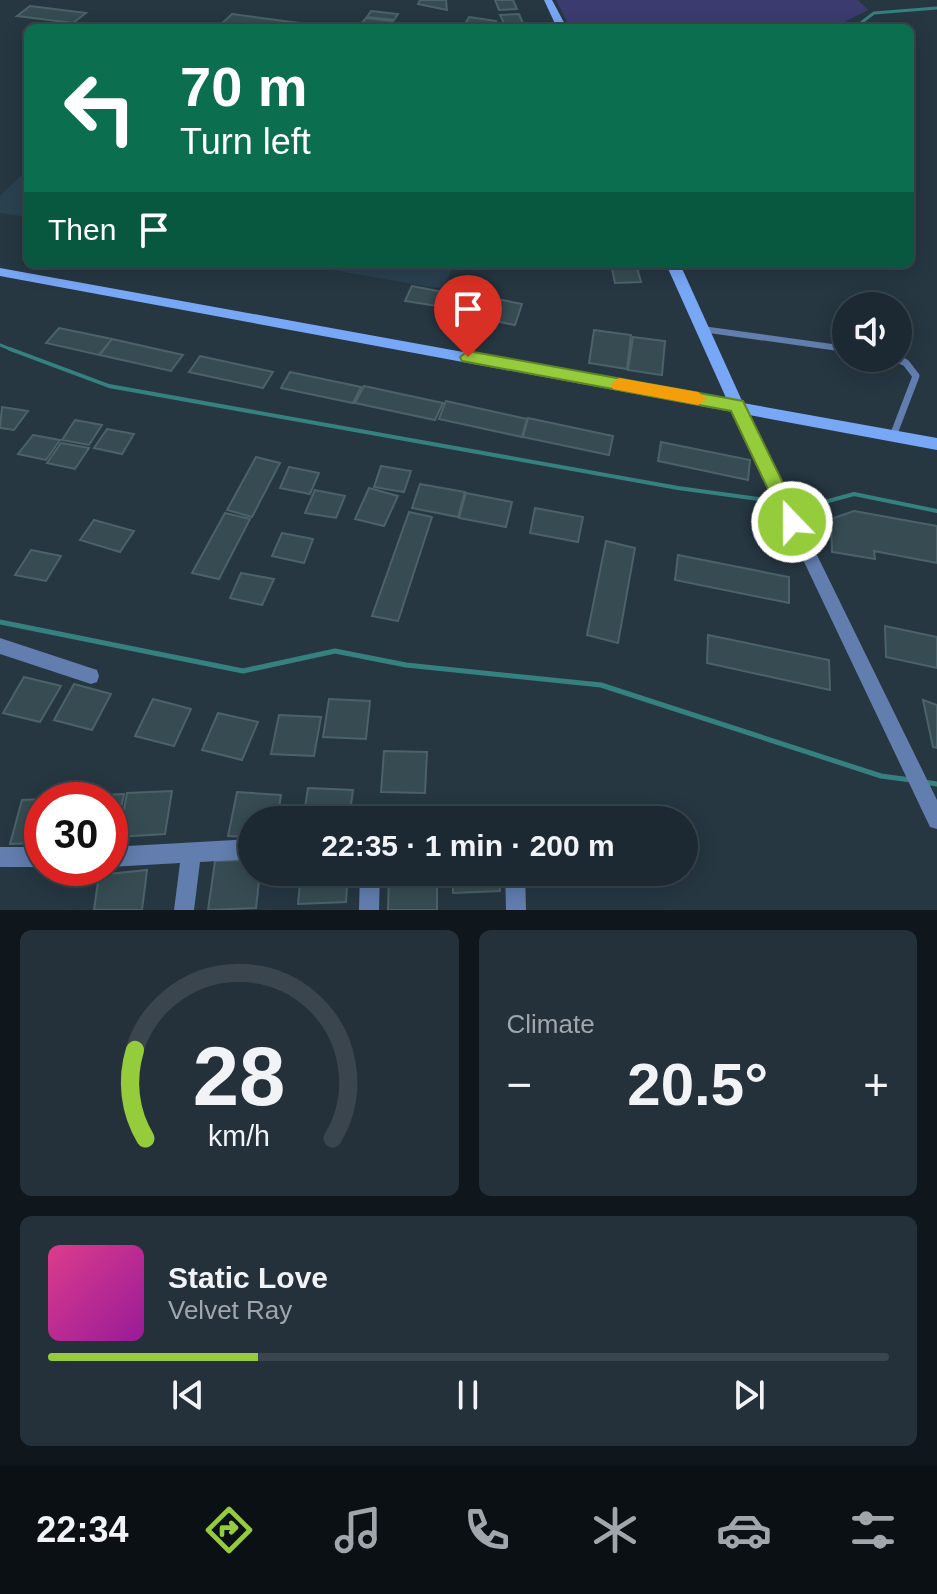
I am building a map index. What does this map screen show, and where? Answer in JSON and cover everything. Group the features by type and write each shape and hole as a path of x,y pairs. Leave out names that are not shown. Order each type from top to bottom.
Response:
{"main road":[{"path":"548,0 560,24"},
{"path":"675,268 737,406"},
{"path":"0,272 937,444"}],"street":[{"path":"737,406 781,491 933,811"},
{"path":"0,646 91,676"},
{"path":"128,856 238,850"},
{"path":"184,910 191,853"},
{"path":"0,857 24,857"},
{"path":"369,910 370,886"},
{"path":"515,886 516,910"}],"lane":[{"path":"702,329 832,347"},
{"path":"893,436 916,376 912,371"}],"shaded area":[{"path":"556,0 858,0 868,10 844,22 847,24 568,24"},
{"path":"24,173 24,216 0,213 0,196"},
{"path":"320,268 452,268 443,289"}],"building":[{"path":"420,0 446,0 447,10 418,4"},
{"path":"495,0 513,0 517,9 499,10"},
{"path":"30,6 86,13 73,23 17,16"},
{"path":"371,11 398,14 394,20 367,17"},
{"path":"232,14 307,24 221,24"},
{"path":"519,14 523,24 504,24 500,15"},
{"path":"469,17 496,21 494,24 465,24"},
{"path":"366,18 393,21 391,24 361,24"},
{"path":"612,268 637,268 641,282 615,283"},
{"path":"412,286 443,292 437,306 405,301"},
{"path":"497,299 522,304 515,325 489,320"},
{"path":"59,328 112,339 99,355 46,343"},
{"path":"594,330 631,335 627,369 589,363"},
{"path":"633,337 665,341 662,375 628,370"},
{"path":"112,339 183,355 171,371 100,355"},
{"path":"200,356 273,372 263,388 189,372"},
{"path":"290,372 361,387 353,403 281,388"},
{"path":"364,386 443,403 435,420 355,403"},
{"path":"446,401 527,419 522,437 439,419"},
{"path":"2,407 28,411 14,430 0,428"},
{"path":"528,418 613,436 609,455 523,437"},
{"path":"75,420 102,425 89,445 62,440"},
{"path":"107,429 134,434 122,454 94,448"},
{"path":"33,435 60,440 46,460 18,454"},
{"path":"661,442 750,460 748,480 658,461"},
{"path":"61,443 89,448 75,469 47,463"},
{"path":"256,457 280,463 252,517 227,510"},
{"path":"381,466 411,471 404,492 374,487"},
{"path":"289,467 319,473 310,494 280,488"},
{"path":"420,484 465,492 458,517 412,508"},
{"path":"369,488 398,496 384,526 355,519"},
{"path":"315,490 345,496 336,518 305,513"},
{"path":"466,493 512,502 506,527 459,518"},
{"path":"535,508 583,517 578,542 530,533"},
{"path":"854,511 937,526 937,563 874,551 875,559 832,552 831,519"},
{"path":"409,512 432,517 398,621 372,616"},
{"path":"225,513 250,519 219,579 192,573"},
{"path":"94,520 134,531 120,552 80,540"},
{"path":"282,533 313,539 304,563 272,556"},
{"path":"606,541 635,548 618,643 587,635"},
{"path":"31,550 61,556 46,581 15,575"},
{"path":"678,555 789,577 789,603 675,580"},
{"path":"241,573 274,579 262,605 230,598"},
{"path":"885,626 937,637 937,668 886,657"},
{"path":"708,635 829,660 830,690 707,663"},
{"path":"24,677 61,686 40,722 3,713"},
{"path":"74,684 111,694 92,730 54,720"},
{"path":"153,699 191,709 174,746 135,736"},
{"path":"329,699 370,701 366,739 323,737"},
{"path":"923,700 937,705 937,748 933,747"},
{"path":"218,713 258,722 242,760 202,750"},
{"path":"279,715 321,717 314,756 271,754"},
{"path":"384,751 427,752 425,793 381,792"},
{"path":"308,788 353,790 351,806 305,806"},
{"path":"172,791 165,834 128,836 128,793"},
{"path":"237,792 281,795 279,806 238,806 238,836 228,836"},
{"path":"22,800 24,844 10,844"},
{"path":"238,860 238,886 258,886 256,908 208,910 215,861"},
{"path":"147,870 142,910 94,910 97,886 128,886 128,872"},
{"path":"300,886 347,886 346,902 298,904"},
{"path":"389,886 437,886 437,910 388,910"},
{"path":"453,886 500,886 500,891 453,893"}],"waterway":[{"path":"864,24 862,22 874,13 937,8"},
{"path":"0,345 10,349"},
{"path":"10,349 109,386 678,488 780,502"},
{"path":"10,349 15,351"},
{"path":"789,503 810,506 854,494 937,511"},
{"path":"0,622 243,671 335,651 406,665 601,685 881,776 911,780"},
{"path":"924,782 937,784"}],"slow traffic":[{"path":"619,384 698,399"}],"route":[{"path":"468,357 737,406 781,491 792,522"}]}
